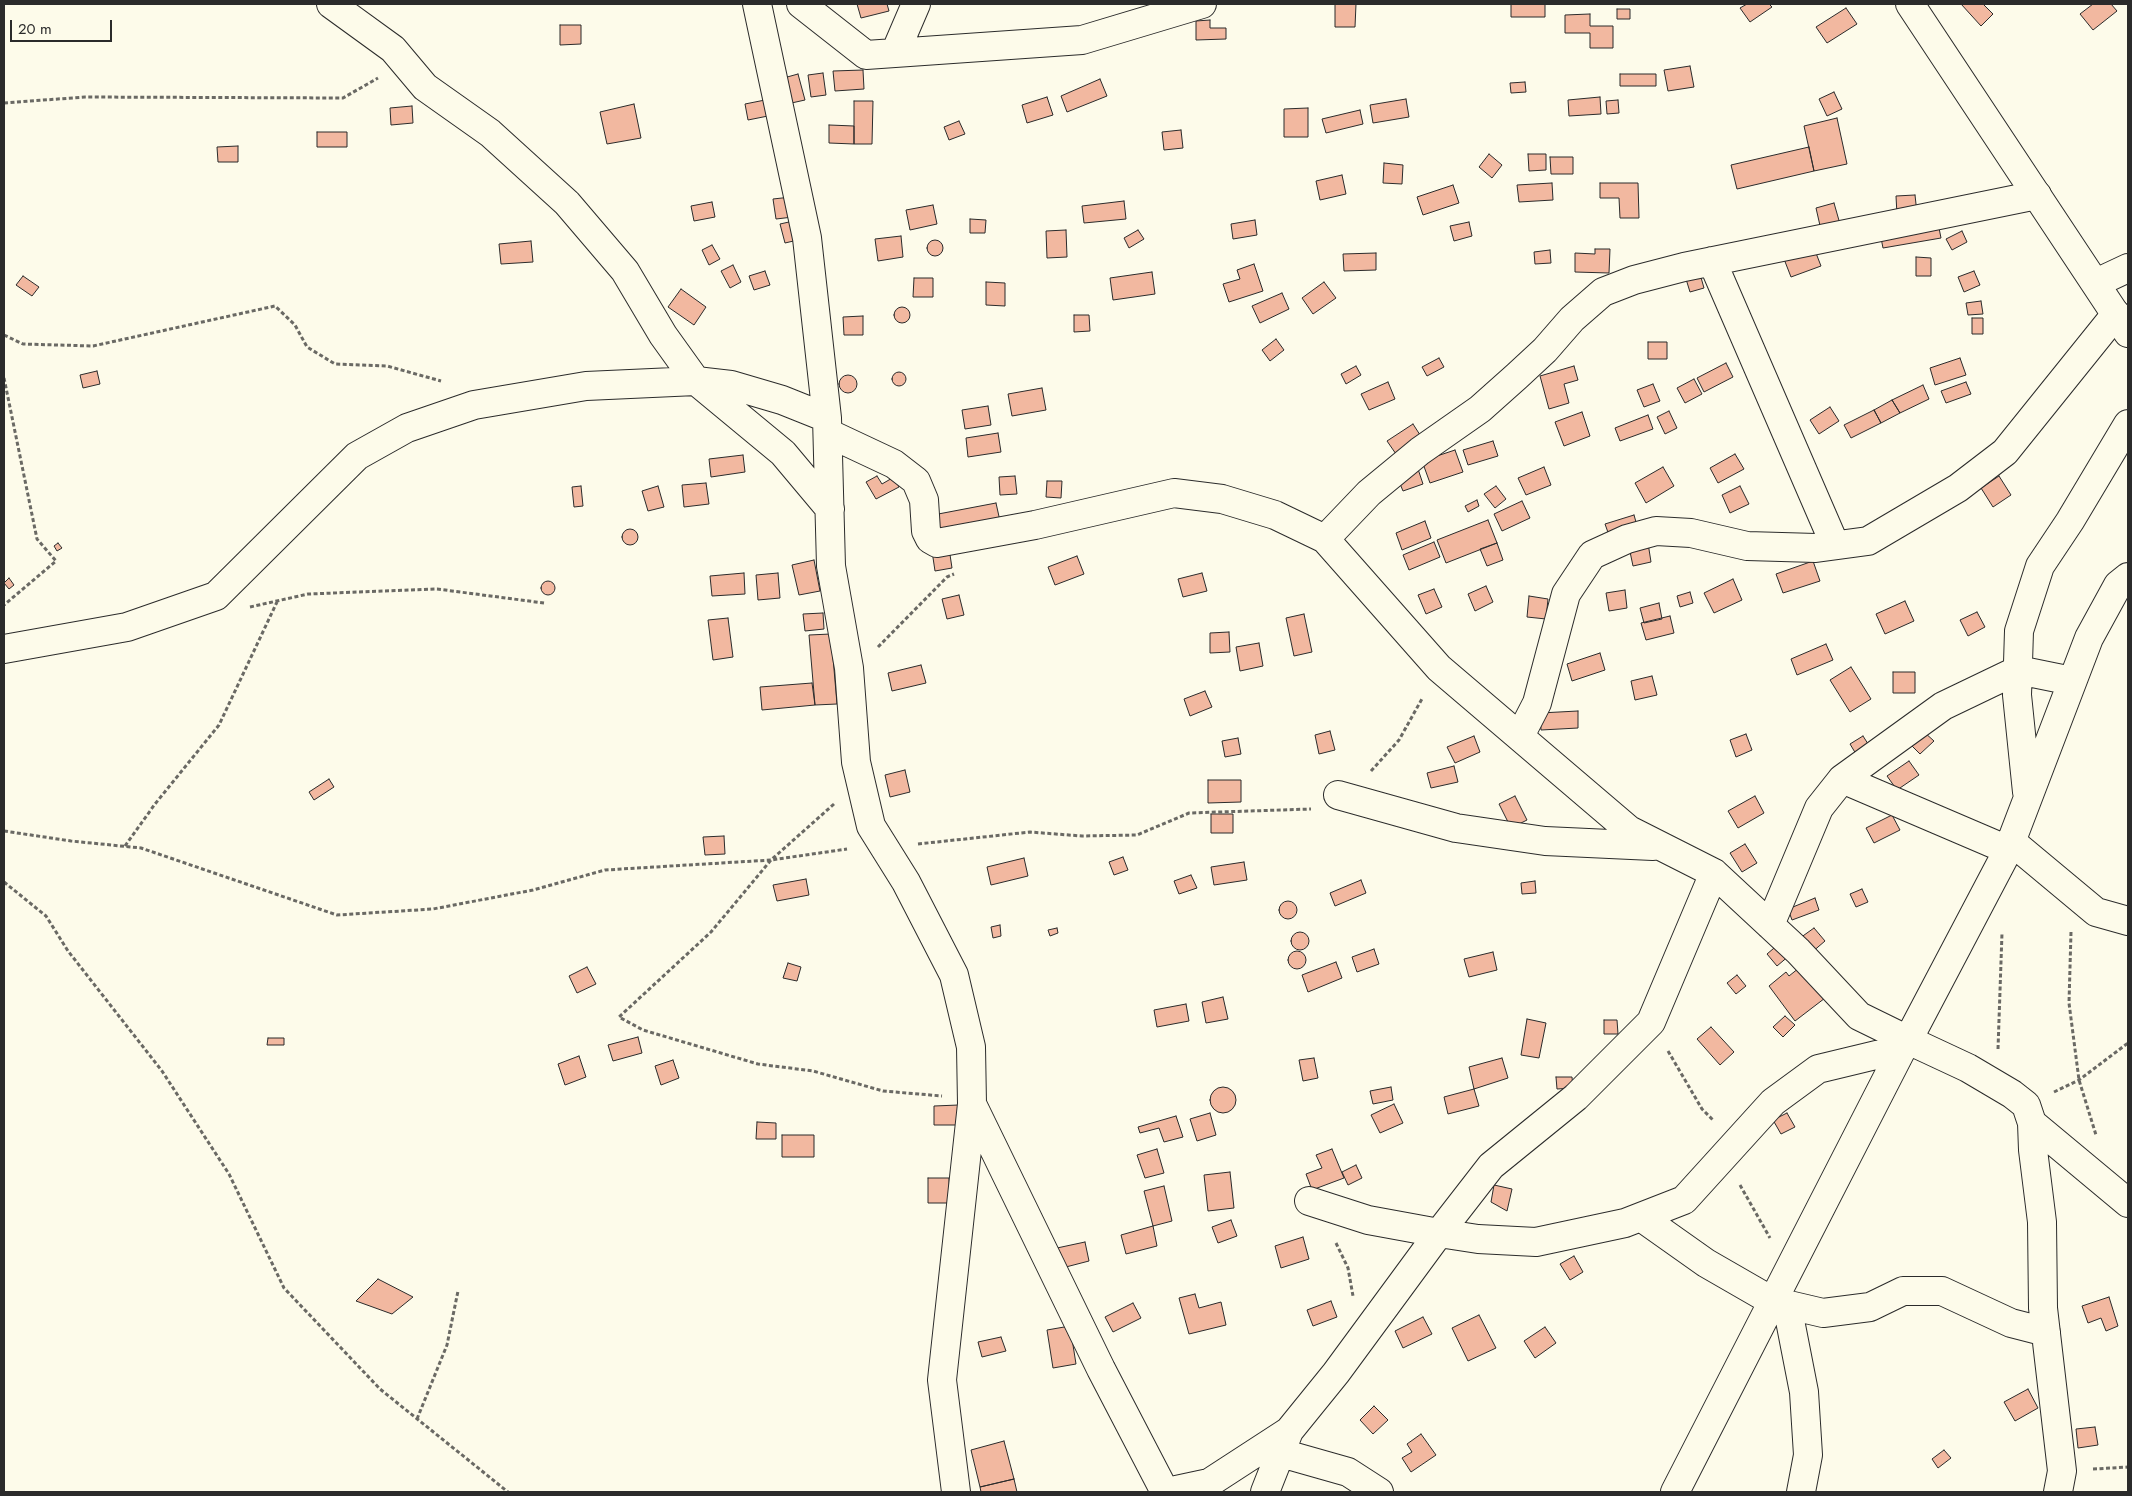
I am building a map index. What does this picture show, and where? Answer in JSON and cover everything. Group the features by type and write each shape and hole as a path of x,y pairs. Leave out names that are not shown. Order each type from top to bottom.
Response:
{"street":[{"path":"331,4 393,49 424,87 490,133 567,203 625,271 663,335 696,381 783,453 830,510"},
{"path":"757,4 807,238 827,426 832,566 850,687 859,775 871,826 906,882 954,975 971,1047 972,1104 942,1380 956,1492"},
{"path":"801,4 866,55 1082,40 1202,4"},
{"path":"895,53 916,4"},
{"path":"1520,736 1537,702 1566,594 1592,555 1627,539 1656,531 1691,533 1747,546 1816,548 1868,540 1958,488 2005,452 2122,324 1910,4"},
{"path":"1324,539 1369,492 1420,451 1480,409 1545,350 1572,319 1603,292 1634,280 1712,261 2037,194"},
{"path":"1712,261 1835,545"},
{"path":"2096,283 2128,268"},
{"path":"4,649 127,627 216,596 358,456 407,428 474,405 586,386 696,381 731,385 782,400 894,464 916,481 924,500 926,532 930,539 937,543 1035,525 1174,493 1222,499 1275,515 1324,539 1441,669 1629,830 1714,873 1798,951 1860,1016 1904,1046 1968,1068 1997,1085 2128,1203"},
{"path":"2028,798 2017,695 2019,631 2040,566 2070,521 2128,424"},
{"path":"1674,1492 1780,1303 1788,1270 2010,846 2089,638 2118,585 2128,577"},
{"path":"1770,925 1819,808 1842,779 1943,706 2018,670 2072,680"},
{"path":"1842,779 2010,846 2096,912 2128,921"},
{"path":"1338,795 1456,828 1545,841 1663,846"},
{"path":"1265,1492 1285,1442 1439,1232 1491,1166 1576,1096 1651,1022 1714,873"},
{"path":"1309,1201 1368,1220 1478,1239 1536,1242 1625,1224 1684,1200 1731,1151 1773,1102 1818,1069 1904,1046"},
{"path":"972,1104 1101,1369 1166,1492 1209,1483 1285,1442"},
{"path":"2029,1114 2042,1222 2043,1308 2062,1471 2058,1492"},
{"path":"1641,1217 1706,1263 1780,1303 1823,1313 1870,1307 1902,1291 1942,1291 2011,1323 2046,1332"},
{"path":"1780,1303 1804,1392 1808,1456 1801,1492"},
{"path":"1285,1442 1348,1472 1379,1492"}],"path":[{"path":"4,103 85,98 344,98 405,63"},
{"path":"4,335 23,344 93,346 275,306 295,325 307,347 335,364 386,366 445,382"},
{"path":"4,378 37,539 56,561 4,605"},
{"path":"850,687 880,643 947,577 955,573"},
{"path":"249,607 308,594 437,588 544,603"},
{"path":"125,846 155,804 219,725 277,602"},
{"path":"4,838 5,832 141,848 337,915 434,909 533,890 605,870 771,860 883,844 919,844 1030,832 1082,836 1137,835 1189,813 1310,810 1338,795 1374,768 1399,740 1416,707 1441,669"},
{"path":"859,775 829,810 771,860 711,932 618,1018 642,1030 758,1064 813,1071 884,1091 923,1096"},
{"path":"4,882 46,916 68,952 162,1070 229,1174 284,1288 380,1390 508,1492"},
{"path":"2072,892 2069,1003 2079,1080 2097,1136"},
{"path":"1997,1085 2002,928"},
{"path":"1651,1022 1702,1110 1731,1151 1788,1270"},
{"path":"2029,1114 2079,1080 2128,1043"},
{"path":"1335,1241 1348,1268 1354,1302"},
{"path":"417,1419 447,1345 458,1291"}],"building":[{"path":"857,4 887,4 889,11 861,18"},
{"path":"1335,4 1356,4 1355,27 1335,27"},
{"path":"1511,4 1545,4 1545,17 1511,17"},
{"path":"1747,4 1769,4 1772,7 1750,22 1740,8"},
{"path":"1961,4 1983,4 1993,14 1981,26"},
{"path":"2093,4 2111,4 2117,11 2093,30 2080,14"},
{"path":"1846,8 1857,24 1827,43 1816,27"},
{"path":"1617,9 1630,9 1630,19 1617,19"},
{"path":"1590,14 1590,26 1613,26 1613,48 1590,48 1590,33 1565,33 1565,15"},
{"path":"1210,20 1210,28 1226,28 1226,39 1196,40 1196,21"},
{"path":"560,25 581,25 581,44 560,45"},
{"path":"1690,66 1694,87 1668,91 1664,70"},
{"path":"863,70 864,89 835,91 833,71"},
{"path":"823,73 826,95 811,97 808,75"},
{"path":"798,74 805,100 787,104 780,79"},
{"path":"1620,74 1656,74 1656,86 1620,86"},
{"path":"1100,79 1107,96 1067,112 1061,96"},
{"path":"1525,82 1526,92 1511,93 1510,83"},
{"path":"1834,92 1842,109 1827,116 1819,99"},
{"path":"1047,97 1053,115 1027,123 1022,105"},
{"path":"1600,97 1601,114 1569,116 1568,100"},
{"path":"1406,99 1409,117 1373,123 1370,105"},
{"path":"765,100 768,116 748,120 745,104"},
{"path":"1618,100 1619,113 1607,114 1606,101"},
{"path":"854,101 873,101 872,144 854,144"},
{"path":"634,104 641,138 607,144 600,112"},
{"path":"412,106 413,123 391,125 390,108"},
{"path":"1308,108 1308,137 1284,137 1284,109"},
{"path":"1360,110 1363,124 1326,133 1322,119"},
{"path":"1837,118 1847,164 1814,171 1804,126"},
{"path":"959,121 965,134 949,140 944,127"},
{"path":"829,125 854,126 854,144 829,143"},
{"path":"1181,130 1183,148 1164,150 1162,132"},
{"path":"317,132 347,132 347,147 317,147"},
{"path":"238,146 238,162 218,162 217,147"},
{"path":"1809,147 1814,171 1737,189 1731,165"},
{"path":"1489,154 1502,165 1492,178 1479,167"},
{"path":"1528,154 1546,154 1546,170 1529,171"},
{"path":"1550,157 1573,157 1573,174 1551,174"},
{"path":"1384,163 1403,165 1402,184 1383,183"},
{"path":"1342,175 1346,194 1320,200 1316,181"},
{"path":"1552,183 1553,200 1519,202 1517,185"},
{"path":"1600,183 1638,183 1639,218 1620,218 1619,198 1600,198"},
{"path":"1453,185 1459,203 1423,215 1417,197"},
{"path":"1915,195 1917,213 1897,215 1896,196"},
{"path":"791,197 793,217 776,219 773,199"},
{"path":"1124,201 1126,219 1084,223 1082,206"},
{"path":"712,202 715,217 694,221 691,206"},
{"path":"1834,203 1840,224 1821,230 1816,208"},
{"path":"933,205 937,224 910,230 906,210"},
{"path":"970,219 986,220 985,233 970,233"},
{"path":"798,220 802,239 785,243 780,224"},
{"path":"1255,220 1257,235 1233,239 1231,224"},
{"path":"1469,222 1472,236 1454,241 1450,226"},
{"path":"1938,223 1941,238 1883,248 1880,233"},
{"path":"1066,230 1067,257 1047,258 1046,231"},
{"path":"1138,230 1144,239 1129,248 1124,238"},
{"path":"1962,231 1967,242 1952,250 1946,239"},
{"path":"901,236 903,257 878,261 875,239"},
{"path":"932,240 938,240 943,245 941,254 932,256 927,251 927,245"},
{"path":"531,241 533,262 501,264 499,244"},
{"path":"712,245 720,259 709,265 702,250"},
{"path":"1814,248 1821,266 1791,277 1784,259"},
{"path":"1595,249 1610,249 1609,273 1575,272 1575,253 1595,254"},
{"path":"1550,250 1551,263 1535,264 1534,252"},
{"path":"1376,253 1376,270 1344,271 1343,254"},
{"path":"1916,257 1931,258 1931,276 1916,276"},
{"path":"1254,264 1263,291 1229,302 1223,284 1240,279 1237,270"},
{"path":"733,265 741,282 730,288 721,271"},
{"path":"765,271 770,285 754,290 749,276"},
{"path":"1974,271 1980,285 1964,292 1958,277"},
{"path":"1152,272 1155,294 1113,300 1110,278"},
{"path":"1700,274 1704,288 1690,292 1686,279"},
{"path":"23,276 39,287 32,296 16,285"},
{"path":"914,278 933,278 933,297 913,297"},
{"path":"986,282 1005,283 1005,306 986,305"},
{"path":"1324,282 1336,298 1313,314 1302,298"},
{"path":"681,289 706,307 694,325 668,307"},
{"path":"1282,293 1289,309 1260,323 1252,306"},
{"path":"1981,301 1983,314 1968,315 1966,303"},
{"path":"902,307 908,309 910,315 908,321 902,323 896,321 894,315 896,309"},
{"path":"1074,315 1089,315 1090,331 1074,332"},
{"path":"863,316 863,335 844,335 843,317"},
{"path":"1972,318 1983,318 1983,334 1972,334"},
{"path":"1276,339 1284,350 1270,361 1262,350"},
{"path":"1648,342 1667,342 1667,359 1648,359"},
{"path":"1439,358 1444,367 1427,376 1422,367"},
{"path":"1960,358 1966,375 1935,385 1930,368"},
{"path":"1726,363 1733,377 1704,392 1697,378"},
{"path":"1356,366 1361,375 1346,384 1341,374"},
{"path":"1574,366 1578,380 1564,384 1569,403 1549,409 1540,376"},
{"path":"97,371 100,384 83,388 80,375"},
{"path":"899,372 904,374 906,379 904,384 899,386 894,384 892,379 894,374"},
{"path":"848,375 854,378 857,384 854,390 848,393 842,390 839,384 842,378"},
{"path":"1694,379 1702,394 1685,403 1677,388"},
{"path":"1388,382 1395,399 1369,410 1361,394"},
{"path":"1966,382 1971,394 1946,403 1941,391"},
{"path":"1653,384 1660,401 1644,407 1637,390"},
{"path":"1923,385 1929,399 1900,413 1892,400"},
{"path":"1042,388 1046,410 1012,416 1008,394"},
{"path":"1892,400 1900,413 1881,423 1874,410"},
{"path":"988,406 991,425 965,429 962,410"},
{"path":"1830,407 1839,421 1819,434 1810,420"},
{"path":"1874,410 1881,423 1851,438 1844,425"},
{"path":"1669,411 1677,428 1665,434 1657,417"},
{"path":"1582,412 1590,436 1564,446 1555,422"},
{"path":"1648,415 1653,429 1620,441 1615,428"},
{"path":"1413,424 1422,438 1396,454 1387,441"},
{"path":"998,433 1001,452 968,457 966,438"},
{"path":"1493,441 1498,456 1468,465 1463,450"},
{"path":"1455,450 1463,472 1430,483 1422,461"},
{"path":"1735,454 1744,469 1718,483 1710,468"},
{"path":"743,455 745,472 711,477 709,459"},
{"path":"1417,466 1423,484 1403,491 1396,474"},
{"path":"1544,467 1551,485 1526,495 1518,478"},
{"path":"1663,467 1674,486 1646,503 1635,483"},
{"path":"877,476 882,484 894,477 899,487 876,499 866,482"},
{"path":"1015,476 1017,494 1000,495 999,477"},
{"path":"1999,476 2011,495 1993,507 1981,488"},
{"path":"1047,481 1062,481 1061,498 1046,497"},
{"path":"706,483 709,504 684,507 682,485"},
{"path":"581,486 583,506 574,507 572,487"},
{"path":"658,486 664,507 648,511 642,491"},
{"path":"1496,486 1506,499 1495,508 1484,494"},
{"path":"1740,486 1749,504 1730,513 1722,495"},
{"path":"1477,500 1479,506 1468,512 1465,506"},
{"path":"1522,501 1530,518 1502,531 1494,514"},
{"path":"996,503 1000,521 937,534 933,515"},
{"path":"1634,515 1638,529 1610,538 1605,524"},
{"path":"1488,520 1497,543 1446,563 1437,540"},
{"path":"1425,521 1431,538 1402,550 1396,533"},
{"path":"627,529 633,529 638,534 636,543 627,545 622,540 622,534"},
{"path":"1434,542 1440,557 1409,570 1403,555"},
{"path":"58,543 62,548 57,551 54,546"},
{"path":"1497,543 1503,560 1487,566 1480,549"},
{"path":"1648,543 1651,562 1633,566 1629,547"},
{"path":"949,548 952,568 935,571 932,551"},
{"path":"1077,556 1084,574 1055,585 1048,567"},
{"path":"814,560 820,591 799,595 792,565"},
{"path":"1813,561 1820,581 1783,593 1776,574"},
{"path":"744,573 745,594 712,596 710,576"},
{"path":"778,573 780,598 758,600 756,575"},
{"path":"1202,573 1207,591 1183,597 1178,579"},
{"path":"9,578 14,585 9,589 4,583"},
{"path":"1733,579 1742,600 1714,613 1704,593"},
{"path":"545,581 551,581 555,588 551,595 545,595 541,591 541,585"},
{"path":"1486,586 1493,602 1475,611 1468,594"},
{"path":"1434,589 1442,607 1426,614 1418,595"},
{"path":"1625,590 1627,608 1609,611 1606,593"},
{"path":"1690,592 1693,603 1680,607 1677,596"},
{"path":"959,595 964,615 947,619 942,599"},
{"path":"1529,596 1548,599 1546,619 1527,617"},
{"path":"1905,601 1914,621 1885,634 1876,614"},
{"path":"1659,603 1662,619 1644,623 1640,608"},
{"path":"1977,612 1985,627 1968,636 1960,620"},
{"path":"823,613 824,629 805,631 803,614"},
{"path":"1304,614 1312,652 1294,656 1286,618"},
{"path":"1670,616 1674,633 1646,640 1641,623"},
{"path":"728,618 733,657 713,660 708,620"},
{"path":"1229,632 1230,652 1210,653 1210,633"},
{"path":"831,634 837,704 815,705 809,635"},
{"path":"1259,643 1263,666 1240,671 1236,647"},
{"path":"1826,644 1833,660 1797,675 1791,659"},
{"path":"1600,653 1605,670 1572,681 1567,664"},
{"path":"921,665 926,683 892,691 888,673"},
{"path":"1851,667 1871,699 1850,712 1830,680"},
{"path":"1893,672 1915,672 1915,693 1893,693"},
{"path":"1652,676 1657,695 1635,700 1631,681"},
{"path":"812,683 815,705 762,710 760,687"},
{"path":"1205,691 1212,707 1190,716 1184,699"},
{"path":"1578,711 1578,728 1541,730 1540,713"},
{"path":"1330,731 1335,750 1319,754 1315,735"},
{"path":"1924,732 1934,741 1920,754 1911,745"},
{"path":"1746,734 1752,750 1736,757 1730,740"},
{"path":"1474,736 1480,752 1455,763 1447,747"},
{"path":"1863,736 1870,747 1856,754 1850,744"},
{"path":"1238,738 1241,754 1225,757 1222,741"},
{"path":"1909,761 1919,775 1897,790 1887,776"},
{"path":"1454,766 1458,782 1431,788 1427,773"},
{"path":"905,770 910,792 890,797 885,775"},
{"path":"329,779 334,787 314,800 309,792"},
{"path":"1208,780 1241,780 1241,802 1208,803"},
{"path":"1515,796 1527,820 1511,828 1499,804"},
{"path":"1755,796 1764,813 1738,828 1728,811"},
{"path":"1211,814 1233,814 1233,833 1211,833"},
{"path":"1892,815 1900,830 1874,843 1866,828"},
{"path":"724,836 725,854 705,855 703,837"},
{"path":"1745,844 1757,863 1742,872 1730,853"},
{"path":"1123,857 1128,870 1114,875 1109,862"},
{"path":"1024,858 1028,876 991,885 987,867"},
{"path":"1244,862 1247,880 1214,885 1211,867"},
{"path":"1191,875 1197,888 1179,894 1174,881"},
{"path":"806,879 809,895 777,901 773,885"},
{"path":"1361,880 1366,893 1335,906 1330,893"},
{"path":"1535,881 1536,893 1522,894 1521,883"},
{"path":"1862,889 1868,902 1856,907 1850,894"},
{"path":"1815,898 1819,910 1792,920 1788,909"},
{"path":"1288,901 1294,904 1297,910 1294,916 1288,919 1282,916 1279,910 1282,904"},
{"path":"1000,925 1001,936 993,938 991,927"},
{"path":"1057,928 1058,933 1050,936 1048,930"},
{"path":"1814,928 1825,941 1811,953 1800,938"},
{"path":"1300,932 1306,935 1309,941 1306,947 1300,950 1294,947 1291,941 1294,935"},
{"path":"1780,943 1790,955 1777,966 1767,954"},
{"path":"1374,949 1379,964 1357,972 1352,957"},
{"path":"1297,951 1303,954 1306,960 1303,966 1297,969 1291,966 1288,960 1291,954"},
{"path":"1493,952 1497,970 1469,977 1464,959"},
{"path":"1336,962 1342,978 1308,992 1302,975"},
{"path":"788,963 801,967 797,981 783,978"},
{"path":"1804,964 1829,995 1795,1021 1769,986 1786,972 1789,976"},
{"path":"587,967 596,984 577,993 569,976"},
{"path":"1737,975 1746,986 1736,994 1727,983"},
{"path":"1223,997 1228,1019 1206,1023 1202,1002"},
{"path":"1186,1004 1189,1021 1157,1027 1154,1010"},
{"path":"1785,1016 1795,1025 1783,1037 1773,1027"},
{"path":"1527,1019 1546,1023 1539,1058 1521,1055"},
{"path":"1604,1020 1617,1020 1618,1034 1604,1034"},
{"path":"1711,1027 1734,1052 1720,1065 1697,1039"},
{"path":"638,1037 642,1053 613,1061 608,1045"},
{"path":"268,1038 284,1038 284,1045 267,1045"},
{"path":"579,1056 586,1077 565,1085 558,1064"},
{"path":"1314,1058 1318,1078 1303,1081 1299,1060"},
{"path":"1502,1058 1508,1078 1474,1089 1469,1067"},
{"path":"673,1060 679,1078 661,1085 655,1066"},
{"path":"1556,1077 1572,1077 1573,1088 1557,1089"},
{"path":"1223,1087 1232,1091 1236,1100 1232,1109 1223,1113 1214,1109 1210,1100 1214,1091"},
{"path":"1391,1087 1393,1100 1373,1104 1370,1091"},
{"path":"1474,1089 1479,1106 1448,1114 1444,1097"},
{"path":"1394,1104 1403,1123 1380,1133 1371,1115"},
{"path":"959,1105 959,1125 934,1125 934,1106"},
{"path":"1210,1113 1216,1135 1197,1141 1190,1119"},
{"path":"1787,1113 1795,1127 1781,1134 1773,1120"},
{"path":"1176,1116 1183,1137 1164,1142 1159,1128 1140,1133 1138,1127"},
{"path":"757,1122 776,1123 776,1139 756,1139"},
{"path":"782,1135 814,1135 814,1157 782,1157"},
{"path":"1157,1149 1164,1173 1145,1178 1137,1155"},
{"path":"1332,1149 1344,1178 1312,1190 1306,1174 1322,1168 1316,1155"},
{"path":"1356,1165 1362,1178 1348,1185 1342,1172"},
{"path":"1230,1172 1234,1208 1208,1211 1204,1175"},
{"path":"928,1178 949,1178 950,1203 928,1203"},
{"path":"1494,1185 1512,1189 1507,1211 1491,1202"},
{"path":"1164,1186 1172,1221 1153,1226 1144,1191"},
{"path":"1231,1220 1237,1236 1218,1243 1212,1227"},
{"path":"1153,1226 1157,1246 1126,1254 1121,1235"},
{"path":"1303,1237 1309,1259 1281,1268 1275,1246"},
{"path":"1085,1242 1089,1261 1062,1268 1057,1248"},
{"path":"1574,1256 1583,1272 1570,1280 1560,1264"},
{"path":"378,1279 413,1297 392,1314 356,1301"},
{"path":"1195,1294 1199,1308 1221,1302 1226,1325 1189,1334 1179,1298"},
{"path":"2109,1297 2118,1326 2106,1331 2101,1318 2088,1323 2082,1306"},
{"path":"1331,1301 1337,1317 1313,1326 1307,1310"},
{"path":"1133,1303 1141,1318 1113,1332 1105,1317"},
{"path":"1479,1315 1496,1348 1468,1361 1452,1328"},
{"path":"1423,1317 1432,1334 1403,1348 1395,1331"},
{"path":"1070,1326 1076,1364 1053,1368 1047,1330"},
{"path":"1545,1327 1556,1343 1535,1358 1524,1341"},
{"path":"1001,1337 1006,1351 982,1357 978,1342"},
{"path":"2028,1389 2038,1408 2015,1421 2004,1402"},
{"path":"1374,1406 1388,1420 1373,1434 1360,1420"},
{"path":"2095,1427 2098,1445 2078,1448 2076,1429"},
{"path":"1421,1434 1436,1455 1411,1472 1402,1458 1412,1452 1407,1444"},
{"path":"1004,1441 1014,1479 980,1487 971,1450"},
{"path":"1944,1450 1951,1458 1938,1468 1932,1459"},
{"path":"1014,1479 1017,1492 981,1492 980,1487"}]}
